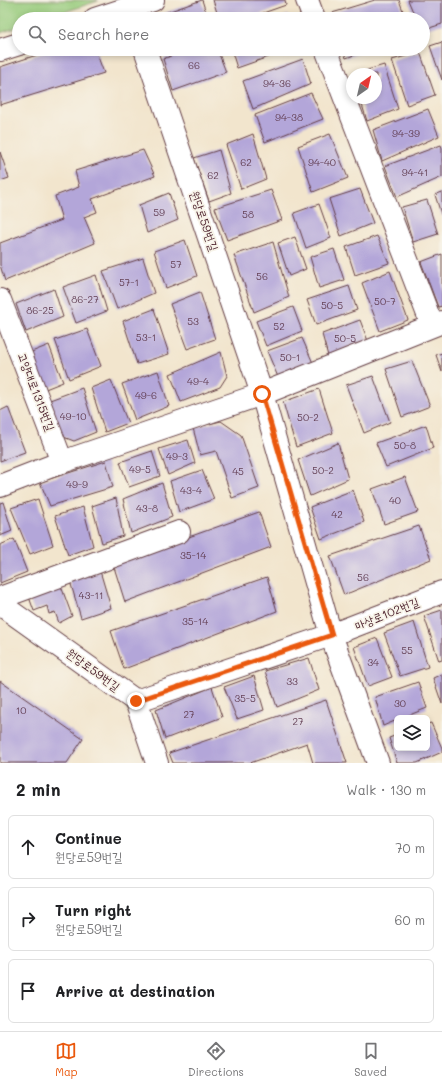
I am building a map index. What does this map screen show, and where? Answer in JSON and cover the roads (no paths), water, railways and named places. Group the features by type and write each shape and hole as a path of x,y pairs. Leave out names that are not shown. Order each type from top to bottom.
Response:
{"street":[{"path":"120,12 153,0"},
{"path":"307,0 311,12"},
{"path":"0,50 12,46"},
{"name":"원당로59번길","path":"147,56 262,394 332,635 378,763"},
{"path":"0,486 62,462 262,394 437,324 329,56"},
{"name":"고양대로1315번길","path":"0,300 62,462"},
{"path":"0,598 179,532"},
{"name":"마상로102번길","path":"332,635 442,592"},
{"name":"원당로59번길","path":"0,604 136,701"},
{"path":"157,763 136,701 332,635"}]}
